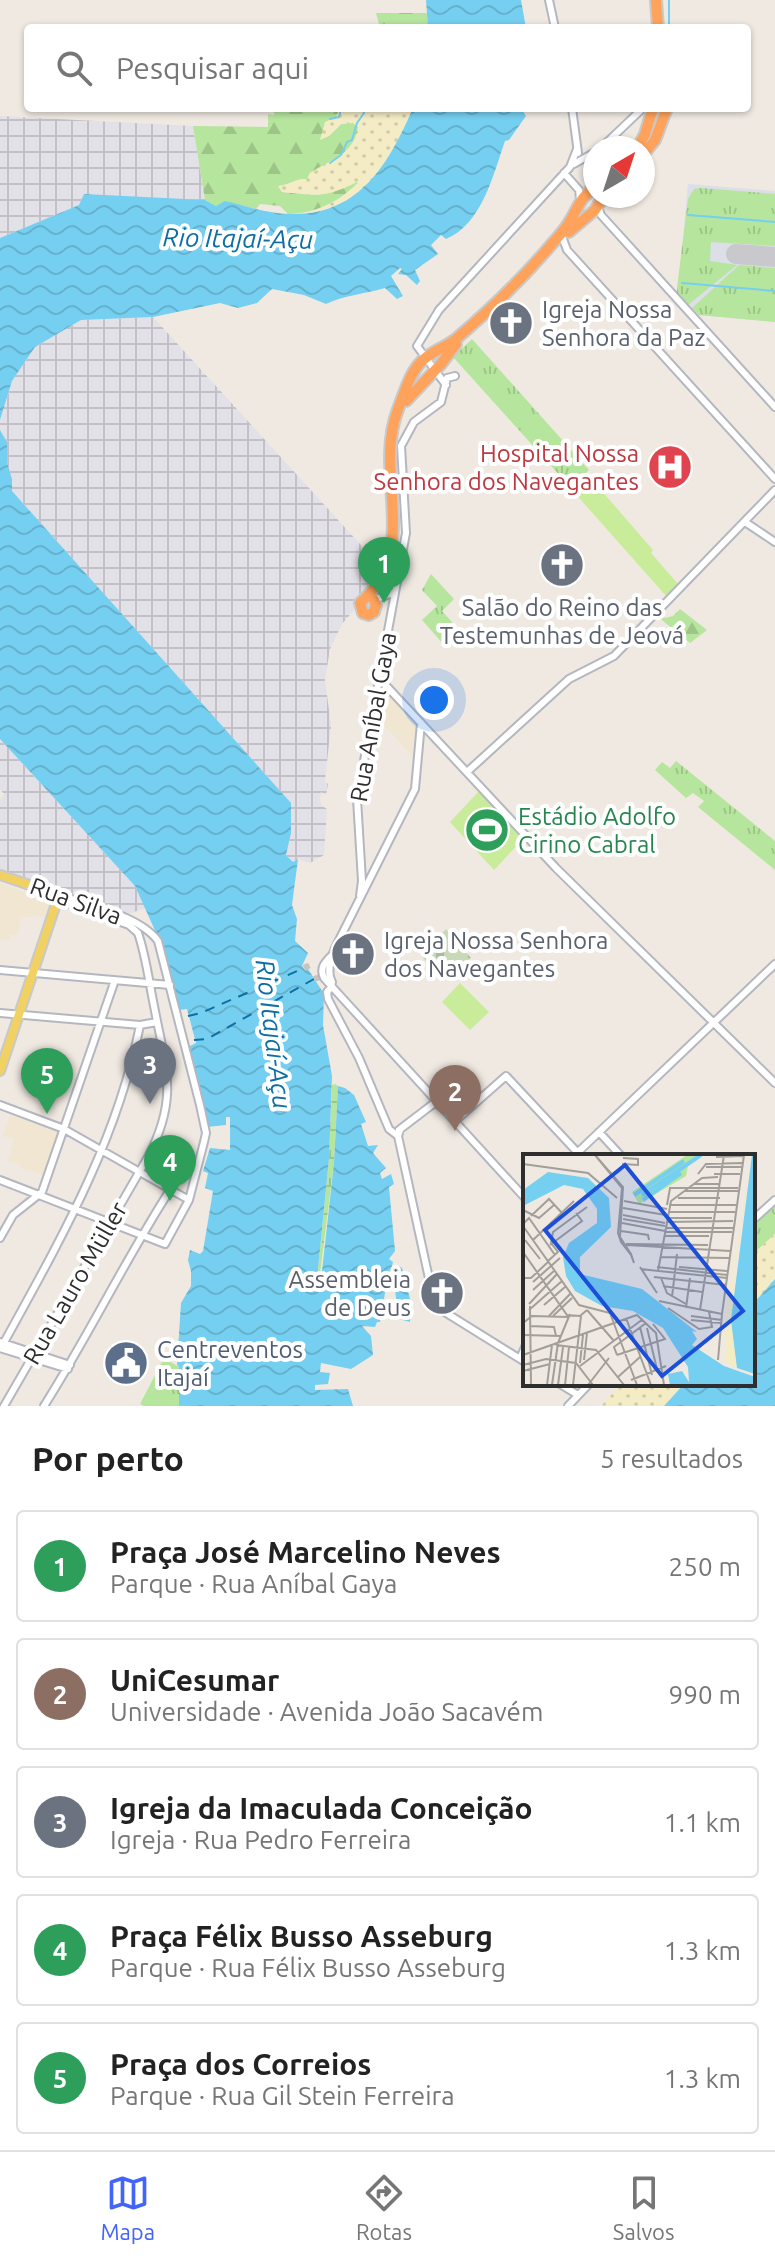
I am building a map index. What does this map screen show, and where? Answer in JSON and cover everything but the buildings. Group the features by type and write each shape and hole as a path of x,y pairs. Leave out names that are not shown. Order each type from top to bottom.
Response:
{"highway":[{"path":"659,0 660,24"},
{"path":"650,136 653,112"},
{"path":"651,136 665,112"},
{"path":"371,599 388,574 397,539 394,455 396,431 408,399 457,343 513,294 555,248 583,201"},
{"path":"580,203 582,213 588,215"},
{"path":"371,599 392,545 391,431 424,352 456,339 562,236 588,215 591,208"},
{"path":"424,352 434,371"}],"main road":[{"path":"549,0 554,24"},
{"path":"572,112 580,203"},
{"path":"614,136 639,112"},
{"path":"443,362 424,352 436,314 576,160 583,157"},
{"path":"577,187 583,189"},
{"path":"600,208 601,215 775,407"},
{"path":"562,236 567,250 775,479"},
{"path":"555,248 567,250"},
{"path":"434,371 446,385"},
{"name":"Rua Aníbal Gaya","path":"360,896 356,805 406,533 401,442 414,422 441,402 447,378 455,376"},
{"path":"467,772 569,679 614,656 775,490"},
{"path":"752,514 761,531"},
{"path":"745,522 775,542"},
{"path":"371,599 395,592"},
{"path":"379,678 556,868 775,1083"},
{"path":"338,992 329,976 332,955 415,789 421,723"},
{"path":"361,871 372,875"},
{"name":"Rua Silva","path":"0,877 129,925 136,930 140,939"},
{"path":"0,1071 58,898"},
{"name":"Rua Silva","path":"58,898 131,921 150,932"},
{"path":"0,1013 140,1025 157,1022 140,939 150,932 159,944 182,1018 184,1043 206,1133 189,1200 165,1244 0,1180"},
{"path":"332,955 319,966 322,977 523,1196"},
{"path":"578,1154 775,964"},
{"path":"0,970 170,985"},
{"path":"0,1238 13,1215 40,1195 115,980"},
{"path":"332,986 327,992 328,999 397,1133 435,1306 522,1360"},
{"name":"Rua Lauro Müller","path":"4,1406 139,1172 165,1117 168,1079 157,1022"},
{"path":"69,1367 1,1345 76,1210 122,1100 140,1025"},
{"path":"184,1043 194,1040"},
{"path":"455,1121 506,1076 576,1154"},
{"path":"397,1133 437,1101"},
{"path":"0,1105 64,1129 189,1200"},
{"path":"599,1132 619,1154"},
{"path":"44,1406 170,1190"},
{"path":"755,1218 775,1200"},
{"path":"563,1386 578,1395"},
{"path":"568,1406 587,1386"}],"shaded area":[{"path":"0,116 193,126 205,200 159,199 79,205 0,238"},
{"path":"688,184 775,191 775,322 699,315 678,293"},
{"path":"153,317 381,567 368,594 342,624 330,649 325,680 331,725 325,781 328,784 326,795 321,792 320,798 321,805 327,809 324,855 310,863 298,859 293,862 286,855 291,833 291,803 11,490 7,442 0,430 0,420 12,381 35,347 81,320"},
{"path":"384,688 416,722 415,759 381,722 375,721 381,689"},
{"path":"0,739 135,886 146,908 125,915 0,870 0,800 4,794 0,789"},
{"path":"0,883 53,903 48,918 33,915 21,917 17,935 10,935 10,940 0,940"},
{"path":"10,1115 60,1133 45,1175 8,1161 14,1139 3,1136"}],"green space":[{"path":"376,13 427,13 428,24 379,24"},
{"path":"274,112 338,112 329,136 341,124 353,123 358,127 356,143 348,152 310,173 307,179 279,186 282,192 320,194 336,191 356,181 358,183 326,205 299,213 288,214 280,206 260,204 256,209 225,202 216,206 205,200 193,126 268,127 268,114 274,115"},
{"path":"694,189 775,194 775,246 711,242 710,261 737,265 688,305 677,288 688,199"},
{"path":"739,265 775,268 775,322 699,315 692,308"},
{"path":"472,339 589,470 571,488 453,357"},
{"path":"587,474 653,550 651,553 678,584 667,597 565,482 571,488"},
{"path":"431,574 454,599 442,611 460,631 445,646 422,620 437,606 422,590"},
{"path":"680,609 707,630 690,643 657,616 661,613 665,618 673,616"},
{"path":"676,761 775,841 775,870 698,807 704,801 693,793 686,798 655,770 662,762 670,768"},
{"name":"Estádio Adolfo Cirino Cabral","path":"481,789 525,837 494,870 450,822"},
{"path":"446,929 471,958 445,981 421,956"},
{"path":"460,983 489,1012 470,1030 442,1002"},
{"path":"332,1085 338,1086 334,1163 319,1282"},
{"path":"775,1204 775,1234 755,1252 755,1225"},
{"path":"164,1358 179,1367 179,1406 144,1406 140,1404"}],"sand":[{"path":"338,112 411,112 384,165 364,189 337,205 307,214 340,199 358,183 320,194 282,192 278,186 307,179 310,173 347,150 358,127 353,123 341,124 320,140 325,122 336,117"},
{"path":"775,1234 775,1279 755,1302 755,1252"},
{"path":"619,1386 682,1386 664,1406 601,1406"}],"water":[{"path":"426,0 521,0 525,24 428,24"},
{"name":"Rio Itajaí-Açu","path":"411,112 524,112 526,116 509,140 505,141 491,183 469,222 446,239 441,235 431,245 438,254 415,270 420,281 417,285 406,275 398,274 400,268 391,276 403,296 397,299 385,288 326,304 304,295 272,289 257,303 238,308 220,303 153,317 81,320 35,347 12,381 0,420 0,238 79,205 84,194 205,200 216,206 225,201 284,214 316,212 336,206 354,195 369,182 394,148"},
{"name":"Rio Itajaí-Açu","path":"0,430 7,442 12,491 291,803 291,833 286,855 293,862 298,859 292,905 297,919 295,941 308,953 302,966 308,969 324,994 323,1025 332,1076 329,1159 317,1279 319,1282 321,1280 334,1163 338,1086 354,1095 366,1122 361,1124 368,1146 378,1145 373,1153 386,1168 380,1173 382,1179 391,1174 394,1184 389,1187 395,1251 389,1259 393,1262 389,1277 391,1281 394,1279 399,1266 402,1268 411,1303 410,1322 399,1319 404,1314 395,1313 395,1288 386,1287 380,1322 375,1327 362,1326 371,1336 373,1355 351,1369 321,1363 320,1372 330,1373 328,1384 315,1385 315,1390 348,1389 353,1406 179,1406 177,1365 181,1303 191,1286 190,1250 200,1254 203,1251 213,1191 205,1188 208,1173 203,1171 210,1148 230,1150 230,1117 226,1117 226,1125 207,1127 188,1047 196,1043 187,1009 180,1010 166,955 135,886 0,739"},
{"path":"775,1279 775,1406 664,1406 682,1386 755,1386 755,1302"}],"waterway":[{"path":"669,0 669,24"},
{"path":"330,119 339,117 340,112"},
{"path":"330,163 341,155 347,142 352,140 364,112"},
{"path":"688,215 775,222"},
{"path":"682,283 775,291"}],"ferry route":[{"path":"188,1016 304,968"},
{"path":"194,1040 207,1039 314,979"}],"runway":[{"path":"736,254 775,257"}],"tunnel":[{"path":"304,968 312,964"},
{"path":"314,979 320,977"}],"place":[{"name":"Igreja Nossa Senhora da Paz","path":"511,323"},
{"name":"Hospital Nossa Senhora dos Navegantes","path":"670,467"},
{"name":"Salão do Reino das Testemunhas de Jeová","path":"562,565"},
{"name":"Praça José Marcelino Neves","path":"384,603"},
{"name":"Estádio Adolfo Cirino Cabral","path":"487,830"},
{"name":"Igreja Nossa Senhora dos Navegantes","path":"353,954"},
{"name":"Igreja da Imaculada Conceição","path":"150,1104"},
{"name":"Praça dos Correios","path":"47,1114"},
{"name":"UniCesumar","path":"455,1131"},
{"name":"Praça Félix Busso Asseburg","path":"170,1201"},
{"name":"Assembleia de Deus","path":"442,1293"},
{"name":"Centreventos Itajaí","path":"126,1363"}]}
